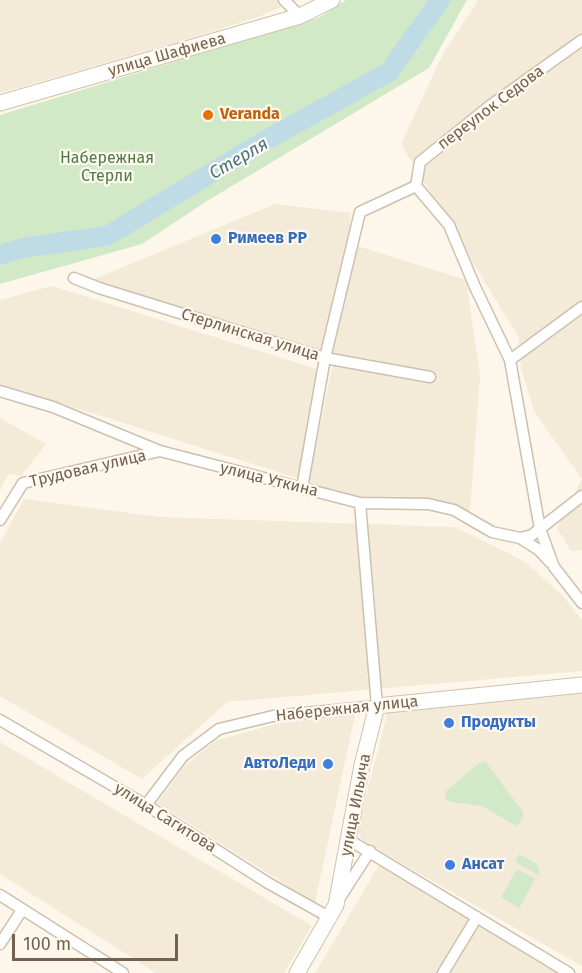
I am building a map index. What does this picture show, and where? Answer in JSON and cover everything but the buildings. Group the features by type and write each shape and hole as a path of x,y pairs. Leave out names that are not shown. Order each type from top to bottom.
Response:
{"street":[{"path":"284,0 300,16"},
{"name":"улица Шафиева","path":"0,103 300,16 332,0"},
{"name":"переулок Седова","path":"416,186 420,162 491,105 582,40"},
{"path":"302,488 325,358 360,212 416,186 449,225 475,287 510,360 540,529 554,567"},
{"name":"Стерлинская улица","path":"74,278 99,288 325,358 430,377"},
{"path":"510,360 582,307"},
{"name":"улица Уткина","path":"0,391 53,407 160,452 360,503 428,504 454,510 492,532 520,538"},
{"name":"Трудовая улица","path":"0,520 23,483 160,452"},
{"path":"520,538 532,535 582,496"},
{"path":"360,503 377,706"},
{"path":"520,538 539,550 582,603"},
{"name":"Набережная улица","path":"146,805 183,756 219,729 273,716 582,685"},
{"name":"улица Ильича","path":"332,911 349,840 362,765 377,706"},
{"name":"улица Сагитова","path":"0,720 146,805 268,883 332,911"},
{"path":"349,840 569,973"},
{"name":"улица Ильича","path":"297,973 332,911 370,851"},
{"path":"0,895 123,973"},
{"path":"0,944 22,910"},
{"path":"443,973 477,917"}],"shaded area":[{"path":"0,0 298,0 258,17 175,43 0,93"},
{"path":"478,0 582,0 582,479 535,413 521,368 519,338 401,144 442,56"},
{"path":"275,204 351,213 348,243 466,280 480,375 470,513 344,497 308,484 335,354 92,280"},
{"path":"52,286 320,370 300,479 0,384 0,300"},
{"path":"0,418 46,444 21,476 9,474 0,489"},
{"path":"582,479 582,550 571,551 557,528"},
{"path":"24,499 159,517 455,527 524,561 562,595 582,620 582,671 227,702 142,779 0,696 0,543"},
{"path":"582,691 582,966 364,842 357,831 389,707"},
{"path":"355,714 315,903 157,803 184,767 215,741 275,724"},
{"path":"0,742 312,926 284,973 156,973 0,874"},
{"path":"381,862 570,973 315,973"}],"green space":[{"name":"Набережная Стерли","path":"346,0 467,0 429,68 207,201 142,244 0,284 0,115 320,17"},
{"path":"485,761 523,812 523,819 516,826 482,806 451,802 446,799 445,792 479,763"},
{"path":"519,854 537,864 540,876 515,862"},
{"path":"517,869 535,879 519,908 501,897"}],"waterway":[{"name":"Стерля","path":"0,255 22,248 107,236 259,144 389,72 440,0"}],"place":[{"name":"Veranda","path":"208,115"},
{"name":"Римеев РР","path":"216,239"},
{"name":"Продукты","path":"449,723"},
{"name":"АвтоЛеди","path":"328,764"},
{"name":"Ансат","path":"450,865"}]}
